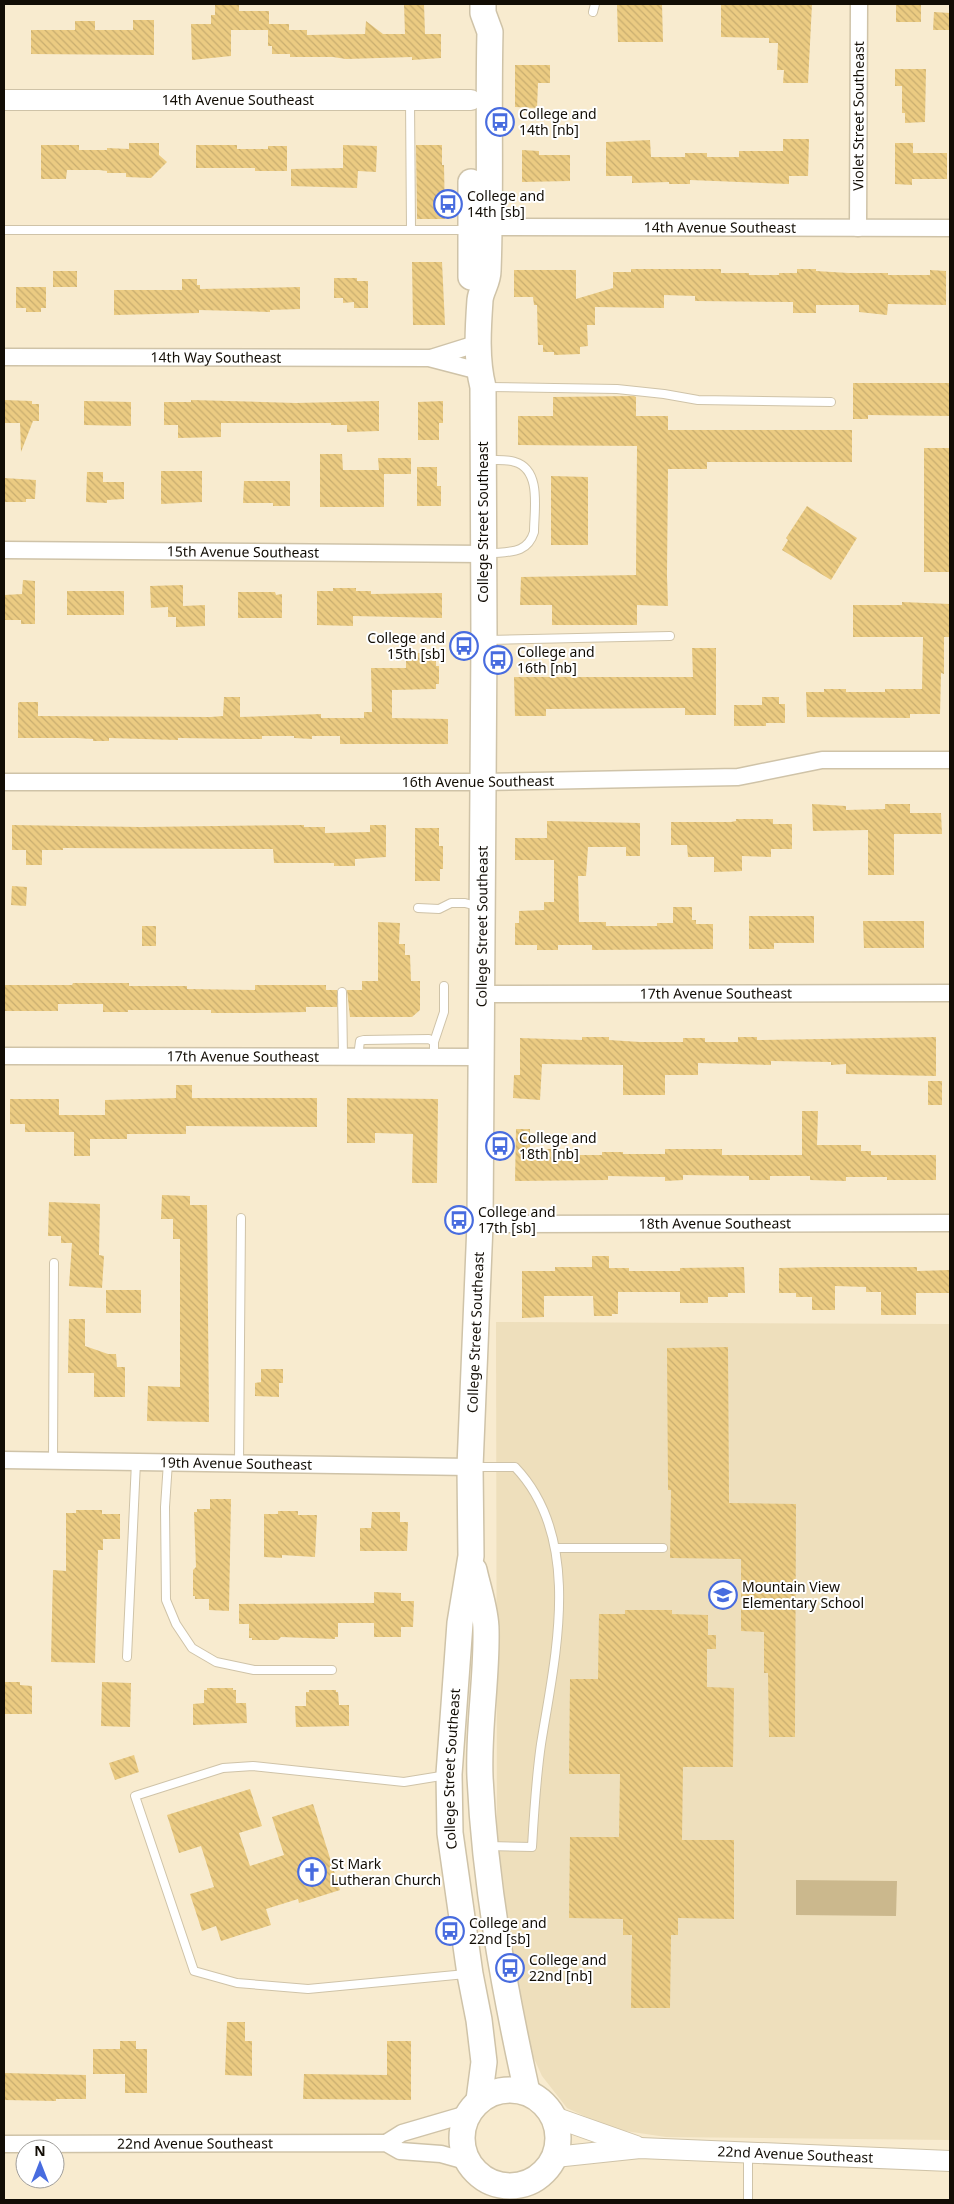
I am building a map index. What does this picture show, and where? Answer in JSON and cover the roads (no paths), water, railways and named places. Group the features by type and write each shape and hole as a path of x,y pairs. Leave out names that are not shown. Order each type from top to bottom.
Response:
{"main road":[{"name":"College Street Southeast","path":"473,2107 484,2062 480,2020 470,1974 450,1833 449,1774 460,1623 471,1556 470,1467 480,1224 484,640 480,298 488,276 480,229 471,100 473,34 483,8"},
{"name":"College Street Southeast","path":"480,229 488,198 490,32 483,8"},
{"name":"College Street Southeast","path":"471,1556 486,1628 480,1776 485,1846 496,1934 509,2013 527,2092"},
{"path":"515,2089 527,2092 548,2107 554,2118 558,2130 558,2144 554,2157 529,2191 515,2186 498,2185 478,2180 461,2145 462,2129 473,2107 490,2093 515,2089"}],"street":[{"name":"Violet Street Southeast","path":"858,228 859,4"},
{"name":"14th Avenue Southeast","path":"4,100 471,100"},
{"name":"14th Avenue Southeast","path":"480,229 950,228"},
{"name":"14th Way Southeast","path":"4,357 429,358 480,343"},
{"name":"14th Way Southeast","path":"429,358 481,379"},
{"name":"15th Avenue Southeast","path":"4,550 482,554"},
{"name":"16th Avenue Southeast","path":"4,782 482,782 738,777 822,760 950,760"},
{"name":"17th Avenue Southeast","path":"482,994 950,993"},
{"name":"17th Avenue Southeast","path":"4,1056 350,1057 434,1050 482,1058"},
{"name":"18th Avenue Southeast","path":"480,1224 950,1223"},
{"name":"19th Avenue Southeast","path":"4,1460 470,1467"},
{"path":"386,2143 402,2132 473,2107"},
{"name":"22nd Avenue Southeast","path":"554,2118 640,2148"},
{"name":"22nd Avenue Southeast","path":"4,2144 386,2143 400,2152 441,2154 478,2180"},
{"name":"22nd Avenue Southeast","path":"554,2157 640,2148 950,2161"}],"lane":[{"path":"410,100 410,230"},
{"path":"4,230 480,229"},
{"path":"481,379 617,389 698,400 831,402"},
{"path":"482,554 522,549 531,540 534,532 532,476 524,466 514,461 483,460"},
{"path":"484,640 670,636"},
{"path":"418,908 439,908 451,903 465,903 482,908"},
{"path":"434,1050 444,1012 444,986"},
{"path":"342,992 350,1057"},
{"path":"239,1463 241,1218"},
{"path":"53,1461 54,1263"},
{"path":"127,1657 136,1462"},
{"path":"168,1462 165,1507 166,1600 176,1624 192,1648 216,1662 254,1670 332,1670"},
{"path":"470,1467 515,1467 527,1480 543,1508 556,1548 558,1608 556,1664 534,1792 532,1847 485,1846"},
{"path":"556,1548 663,1548"},
{"path":"449,1774 404,1782 253,1766 223,1768 135,1796 194,1971 237,1983 308,1989 470,1974"},
{"path":"748,2154 748,2200"}],"place":[{"name":"College and 14th [nb]","path":"500,122"},
{"name":"College and 14th [sb]","path":"448,204"},
{"name":"College and 15th [sb]","path":"464,646"},
{"name":"College and 16th [nb]","path":"498,660"},
{"name":"College and 18th [nb]","path":"500,1146"},
{"name":"College and 17th [sb]","path":"459,1220"},
{"name":"Mountain View Elementary School","path":"723,1595"},
{"name":"St Mark Lutheran Church","path":"312,1872"},
{"name":"College and 22nd [sb]","path":"450,1931"},
{"name":"College and 22nd [nb]","path":"510,1968"}]}
